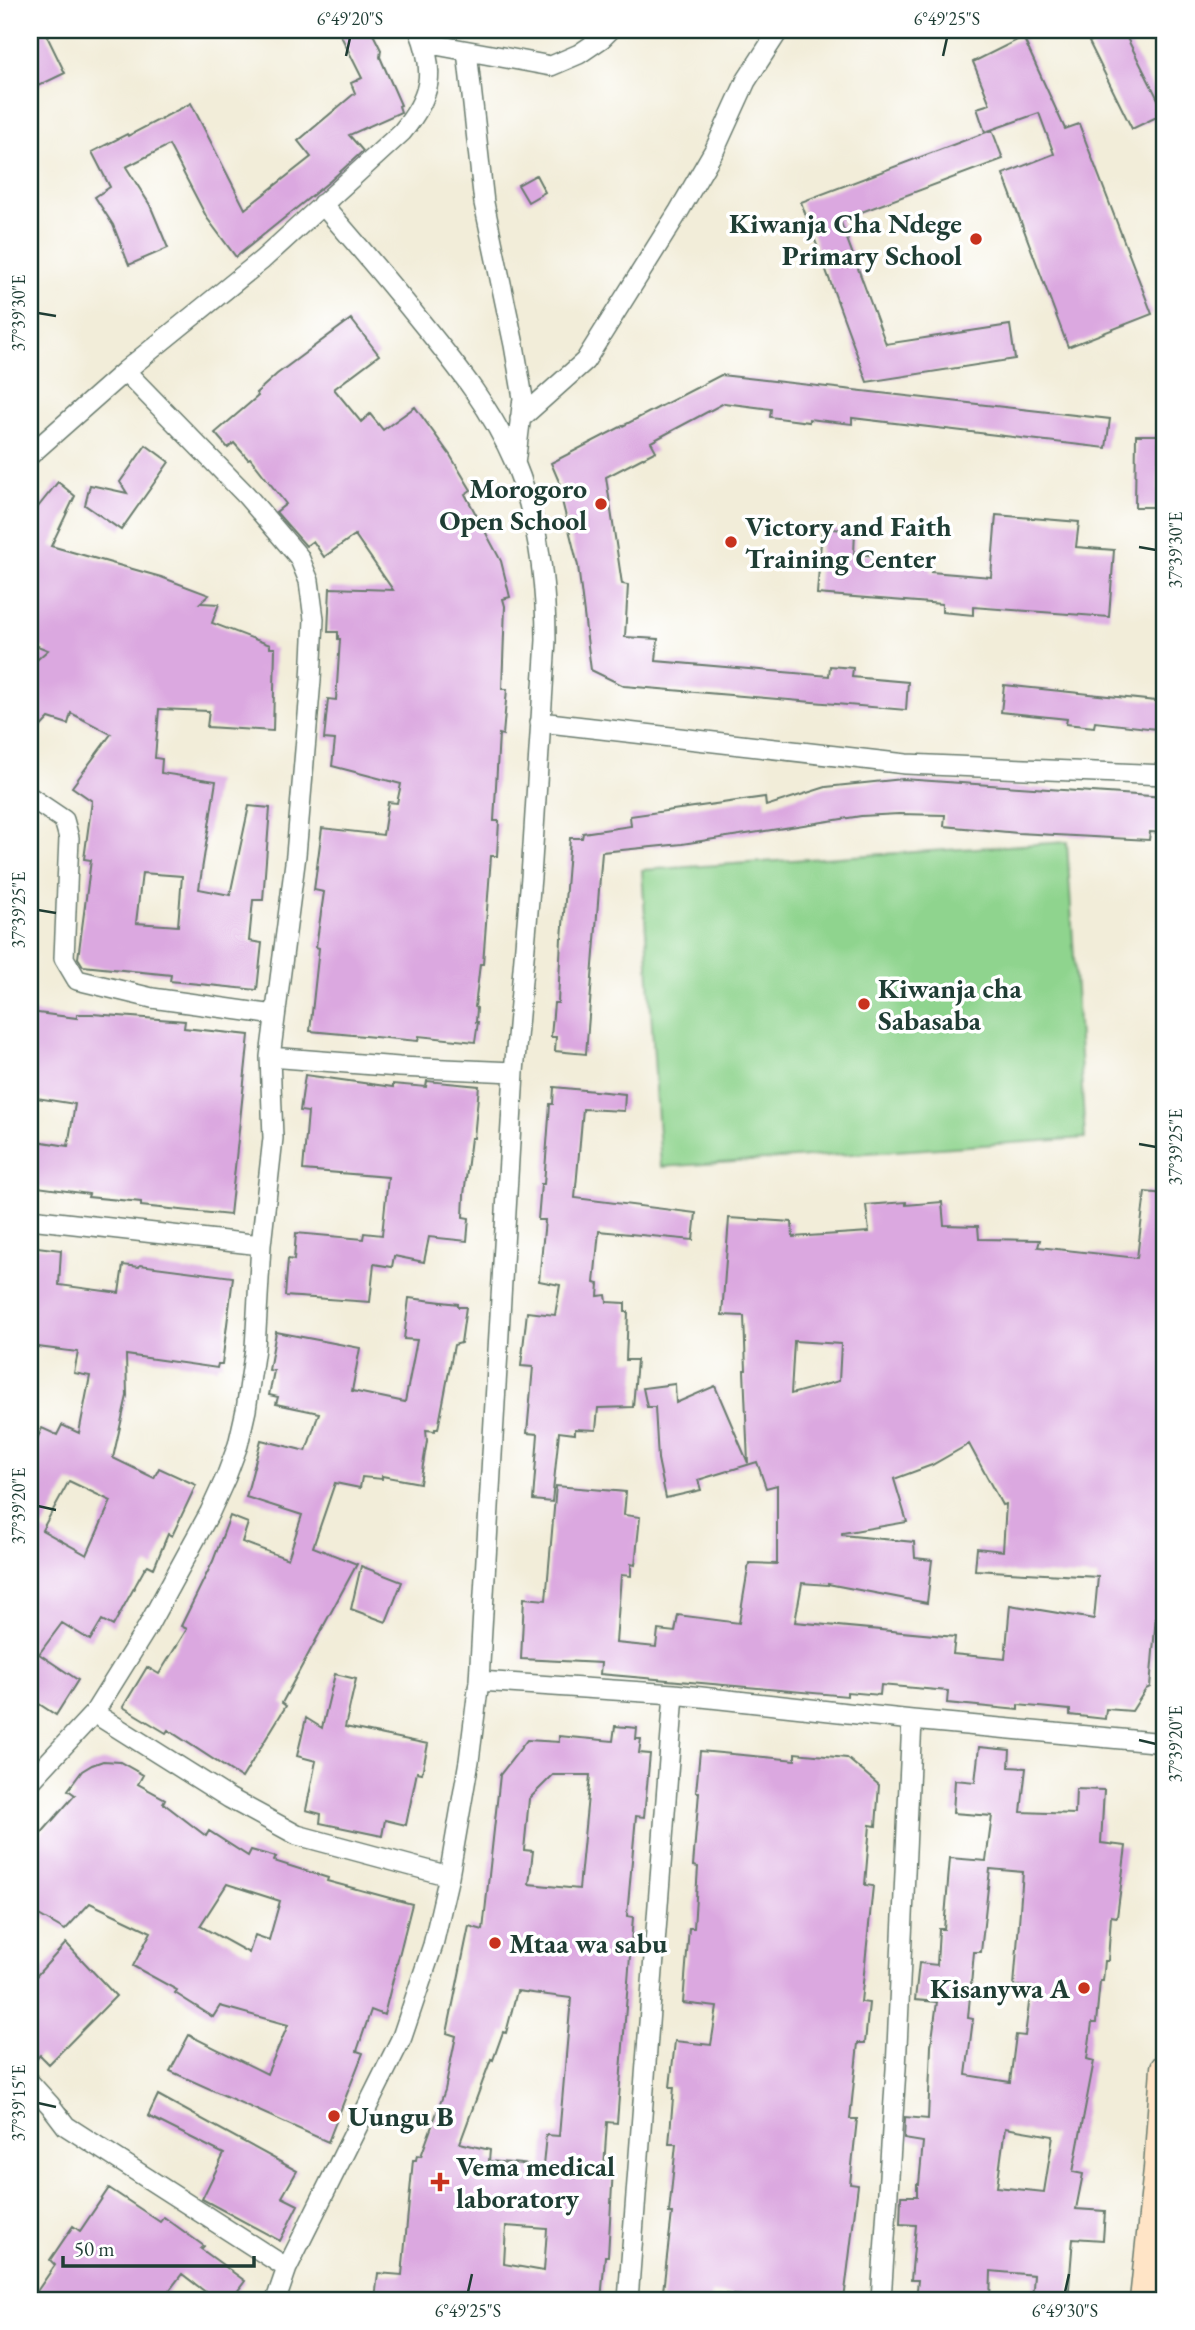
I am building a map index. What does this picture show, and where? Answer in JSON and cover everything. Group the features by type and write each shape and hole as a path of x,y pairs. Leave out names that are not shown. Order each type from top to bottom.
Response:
{"street":[{"path":"30,455 125,371 262,260 402,132 419,111 426,94 429,72 422,37 467,51 551,66 579,54 610,30"},
{"path":"520,419 585,362 679,211 715,149 746,81 779,30"},
{"path":"467,51 484,203 523,398 515,464"},
{"path":"276,2300 287,2268 402,2037 433,1945 449,1876 469,1760 480,1681 514,1072 531,877 546,604 535,527 515,464 494,422 460,370 323,204"},
{"path":"30,1782 94,1713 147,1628 226,1477 238,1445 255,1348 261,1245 273,1138 270,1057 296,855 311,680 314,619 309,581 299,557 246,495 125,371"},
{"path":"540,722 906,764 1165,775"},
{"path":"30,797 64,820 69,838 64,958 77,980 152,998 275,1014"},
{"path":"270,1057 514,1072"},
{"path":"30,1219 261,1245"},
{"path":"480,1681 674,1695 1165,1743"},
{"path":"628,2300 674,1695"},
{"path":"94,1713 229,1798 297,1835 449,1876"},
{"path":"881,2300 896,2069 912,1720"},
{"path":"1144,2300 1162,2170 1165,2068"},
{"path":"30,2083 66,2126 287,2268"}],"green space":[{"name":"Kiwanja cha Sabasaba","path":"1067,842 1085,1138 661,1167 642,870"}],"building":[{"path":"30,30 44,30 65,73 38,86 30,68"},
{"path":"338,30 371,30 381,50 380,57 401,105 401,112 349,135 363,151 236,257 207,218 169,145 126,167 150,205 168,248 129,265 113,225 95,197 110,187 92,152 191,103 245,209 311,157 298,141 355,93 351,83 362,78"},
{"path":"1112,30 1123,30 1165,113 1132,129 1089,42"},
{"path":"1023,37 1065,129 1079,124 1152,314 1068,347 1003,174 1054,154 1039,113 985,132 977,108 990,104 973,62"},
{"path":"992,130 1003,159 840,220 886,344 1010,325 1015,359 867,382 801,202"},
{"path":"536,175 545,192 528,202 518,185"},
{"path":"351,319 379,355 334,389 361,422 370,414 383,430 415,407 450,455 471,490 465,494 501,561 510,597 503,599 502,689 507,689 503,735 499,734 494,821 499,821 497,856 491,856 483,964 480,964 475,1007 478,1022 475,1042 419,1036 418,1041 310,1031 319,948 316,947 324,892 314,890 322,828 383,835 388,802 397,803 401,784 332,766 335,740 324,739 328,699 336,700 340,639 338,632 328,632 330,588 393,590 355,535 324,557 313,541 306,546 276,512 286,504 250,458 234,443 228,448 215,433 258,396 256,393 277,374"},
{"path":"721,375 1110,419 1106,448 852,418 852,424 809,419 809,422 770,417 771,409 724,403 651,442 656,451 606,477 622,584 628,585 625,637 658,639 656,661 829,676 830,666 853,668 852,677 908,682 906,710 624,686 591,670 578,566 562,501 566,498 551,463"},
{"path":"1136,435 1159,435 1158,507 1135,507"},
{"path":"146,445 169,462 121,530 85,505 90,485 127,493 120,482"},
{"path":"58,482 75,496 51,546 161,577 209,595 200,603 219,604 212,623 275,648 273,731 207,727 209,711 159,709 155,758 162,759 161,773 216,781 199,889 230,895 249,806 270,808 263,900 253,900 249,941 262,943 257,990 170,981 171,975 83,966 78,958 91,860 84,859 92,801 72,787 111,734 71,713 68,724 49,718 30,738 30,666 48,650 30,643 30,517","holes":["142,873 182,876 178,926 136,923"]},
{"path":"996,515 1079,522 1076,547 1114,550 1109,617 973,607 973,615 942,612 942,604 817,594 822,528 855,531 854,554 932,560 931,572 991,577"},
{"path":"1004,685 1165,702 1165,730 1095,722 1094,727 1066,724 1067,719 1001,712"},
{"path":"903,779 1165,797 1165,833 1150,832 1149,840 1018,833 944,826 945,815 899,814 861,816 682,844 602,852 586,1054 555,1051 556,1037 551,1037 554,1003 558,1003 570,838 582,838 583,833 631,826 630,816 765,797 766,806 826,787"},
{"path":"30,1012 77,1018 77,1014 92,1014 185,1021 184,1028 249,1035 230,1215 141,1206 141,1202 88,1197 89,1194 30,1186 30,1140 68,1146 75,1104 30,1097"},
{"path":"305,1075 393,1087 393,1084 426,1087 427,1081 479,1086 474,1138 471,1138 464,1195 463,1217 469,1218 467,1241 429,1237 424,1262 394,1256 392,1267 374,1264 370,1302 285,1296 288,1259 294,1260 296,1233 363,1239 364,1233 382,1235 388,1177 303,1170 308,1112 300,1111"},
{"path":"554,1087 625,1094 624,1111 583,1109 575,1198 696,1213 693,1240 599,1231 594,1283 599,1284 598,1296 606,1295 607,1302 625,1303 625,1312 628,1312 626,1360 637,1360 633,1407 598,1408 596,1430 575,1429 575,1434 559,1432 552,1502 533,1500 538,1434 527,1433 533,1367 521,1366 527,1312 555,1315 560,1285 539,1281 545,1220 538,1220"},
{"path":"1145,1192 1165,1194 1165,1508 1150,1687 1132,1711 1106,1709 1105,1719 1070,1715 1070,1710 1018,1705 1018,1710 947,1703 948,1691 881,1685 880,1695 847,1692 847,1696 600,1674 601,1663 521,1659 524,1598 546,1600 556,1486 626,1492 624,1515 640,1517 635,1565 631,1564 631,1576 621,1575 616,1643 656,1647 658,1630 675,1632 678,1615 739,1623 749,1563 777,1564 777,1485 766,1488 757,1462 698,1480 701,1490 666,1498 658,1459 655,1407 647,1407 643,1388 675,1384 676,1403 715,1386 748,1463 744,1316 722,1315 729,1218 792,1222 793,1237 869,1232 866,1205 942,1202 944,1225 978,1226 979,1239 1040,1240 1038,1247 1137,1258","holes":["794,1341 841,1344 839,1381 791,1394","969,1444 1002,1505 1006,1504 1003,1551 977,1548 975,1570 1098,1577 1094,1619 1010,1605 1005,1659 953,1654 955,1637 795,1622 802,1583 828,1584 927,1603 932,1560 915,1558 914,1542 842,1533 907,1522 894,1479 932,1465"]},
{"path":"30,1246 61,1250 59,1285 119,1293 123,1265 233,1277 222,1364 218,1364 217,1368 126,1355 127,1396 113,1458 154,1478 159,1468 196,1485 172,1536 168,1534 154,1568 148,1565 145,1568 113,1626 102,1620 90,1640 62,1623 39,1654 78,1680 56,1715 30,1698 30,1454 42,1428 57,1435 62,1425 79,1433 90,1376 74,1373 78,1352 30,1346","holes":["69,1481 111,1501 87,1555 42,1530"]},
{"path":"409,1298 466,1307 461,1343 454,1345 438,1429 426,1430 427,1441 420,1483 382,1476 382,1479 362,1477 360,1488 335,1483 313,1547 357,1564 282,1703 286,1706 242,1778 168,1730 166,1733 123,1707 147,1667 159,1674 187,1629 181,1626 213,1561 230,1516 248,1523 242,1542 288,1559 302,1515 246,1497 261,1440 306,1451 319,1413 276,1404 278,1397 269,1395 274,1371 269,1370 276,1332 360,1348 352,1391 405,1402 417,1340 404,1339"},
{"path":"361,1566 402,1582 386,1622 351,1609"},
{"path":"335,1674 356,1679 345,1727 428,1744 422,1773 417,1772 406,1825 385,1820 382,1836 320,1823 321,1814 306,1810 316,1761 297,1756 306,1718 322,1728"},
{"path":"615,1726 637,1728 636,1739 641,1739 639,1753 650,1754 644,1817 636,1816 627,1916 633,1917 617,2123 607,2122 604,2167 613,2168 608,2256 605,2256 601,2300 375,2300 378,2273 402,2275 413,2160 416,2160 417,2155 421,2156 445,2090 456,2036 447,2033 469,1926 483,1930 500,1775 527,1740 559,1742 559,1736 613,1741","holes":["553,1775 590,1775 579,1889 529,1884 533,1851 524,1850 529,1799","517,1991 571,1998 559,2136 546,2135 543,2166 489,2161 490,2150 460,2143 491,2059 493,2060 503,2032 506,2033","506,2226 547,2229 544,2271 504,2264"]},
{"path":"979,1747 1010,1750 1009,1767 1026,1768 1021,1812 1075,1814 1076,1789 1104,1790 1101,1843 1126,1846 1117,1917 1111,1916 1108,1961 1105,1961 1103,1981 1100,1981 1096,2023 1092,2023 1087,2059 1094,2061 1073,2172 1083,2174 1076,2209 1105,2211 1103,2240 1073,2238 1068,2300 1032,2300 1034,2275 991,2271 990,2300 916,2300 918,2280 911,2280 916,2225 900,2224 901,2196 917,2196 923,2142 904,2139 905,2117 928,2119 931,2046 937,2002 915,2000 919,1963 937,1965 939,1929 944,1929 950,1858 986,1861 992,1816 953,1813 955,1780 975,1782","holes":["990,1869 1023,1872 1014,1986 1031,1987 1025,2036 1016,2035 1010,2082 966,2075 973,2019 968,2018 974,1952 981,1952","1005,2128 1053,2136 1044,2192 997,2187"]},
{"path":"700,1751 795,1760 795,1753 847,1758 879,1785 876,1826 870,1825 865,1885 873,1886 861,2002 869,2003 865,2043 858,2043 850,2119 857,2119 850,2184 858,2185 844,2300 752,2300 752,2297 711,2293 710,2300 662,2300 672,2213 669,2213 676,2144 669,2144 674,2087 670,2087 675,2041 711,2045 717,2007 683,2003 689,1928 694,1928 698,1867 693,1866"},
{"path":"103,1761 120,1762 143,1775 138,1784 165,1799 163,1803 206,1836 209,1831 248,1856 251,1850 276,1857 274,1861 328,1878 327,1881 412,1904 384,2015 371,2010 357,2051 363,2053 328,2142 170,2071 189,2035 267,2074 288,2025 220,2006 213,2017 175,1993 177,1990 133,1966 151,1932 90,1903 65,1930 30,1910 30,1846 75,1795 68,1790 82,1771","holes":["227,1884 280,1901 269,1940 255,1935 249,1953 200,1926"]},
{"path":"66,1943 116,1996 49,2064 40,2055 30,2066 30,1983"},
{"path":"158,2095 297,2171 282,2197 298,2205 280,2241 202,2199 224,2154 148,2116"},
{"path":"109,2188 160,2222 164,2217 204,2246 201,2249 245,2281 231,2300 216,2300 182,2274 162,2300 31,2300 55,2265 50,2260 73,2226 80,2231"}],"place":[{"name":"Kiwanja Cha Ndege Primary School","path":"976,239"},
{"name":"Morogoro Open School","path":"601,504"},
{"name":"Victory and Faith Training Center","path":"731,542"},
{"name":"Kiwanja cha Sabasaba","path":"864,1004"},
{"name":"Mtaa wa sabu","path":"495,1943"},
{"name":"Kisanywa A","path":"1084,1988"},
{"name":"Uungu B","path":"334,2116"},
{"name":"Vema medical laboratory","path":"440,2182"}]}
